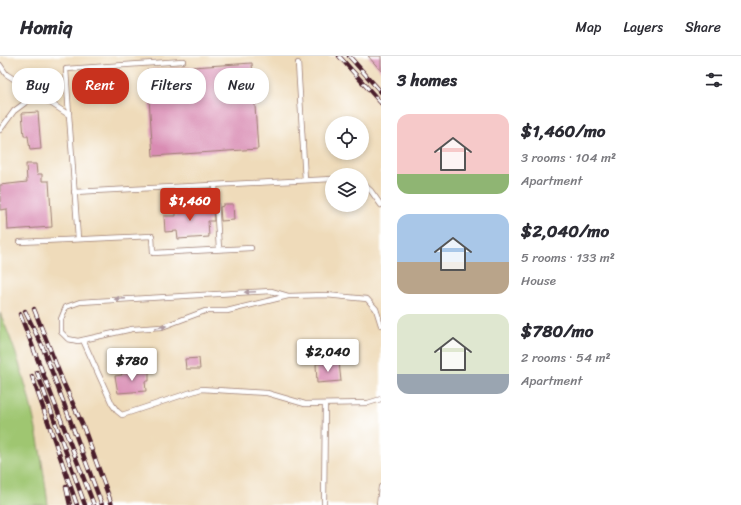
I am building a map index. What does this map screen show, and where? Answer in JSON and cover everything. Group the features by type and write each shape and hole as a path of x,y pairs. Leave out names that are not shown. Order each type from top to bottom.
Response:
{"lane":[{"path":"78,239 66,69 183,61"},
{"path":"298,63 305,180"},
{"path":"0,65 6,74 12,78"},
{"path":"0,130 14,110 23,104"},
{"path":"53,104 69,114"},
{"path":"74,192 325,179"},
{"path":"215,185 219,250"},
{"path":"369,189 381,205"},
{"path":"20,242 152,236 153,252 251,248"},
{"path":"288,296 272,291 80,302 66,307 61,320 60,332 68,339 83,340 132,329 162,327 205,311 228,311 288,296 326,295 367,299 376,309 381,325"},
{"path":"83,340 112,404 122,415 201,389 267,393 305,404 325,405 368,403 381,399"},
{"path":"324,505 325,405"},
{"path":"379,505 381,488"}],"green space":[{"path":"0,313 18,359 31,407 41,456 48,505 0,505"}],"building":[{"path":"368,56 381,56 381,71"},
{"path":"252,63 252,68 214,68 214,104 255,104 258,149 153,156 149,104 206,104 206,68 177,68"},
{"path":"38,112 41,149 30,150 28,136 24,136 22,113"},
{"path":"26,164 36,164 37,174 42,174 42,181 49,181 52,227 8,230 7,209 0,210 0,185 27,182"},
{"path":"184,202 184,209 213,207 214,221 208,221 209,237 178,239 177,231 165,232 164,216 176,216 176,203"},
{"path":"223,204 233,204 234,220 221,221 220,207 223,206"},
{"path":"199,358 200,369 186,369 185,359"},
{"path":"339,362 341,381 317,383 316,364"},
{"path":"149,371 149,381 145,381 146,391 118,393 115,376 122,375 121,373"}],"railway":[{"path":"339,56 381,103"},
{"path":"349,56 381,92"},
{"path":"34,309 63,382 83,426 112,505"},
{"path":"25,311 43,348 102,505"},
{"path":"20,314 94,505"},
{"path":"37,372 85,505"},
{"path":"32,376 77,505"},
{"path":"66,487 70,505"}]}
